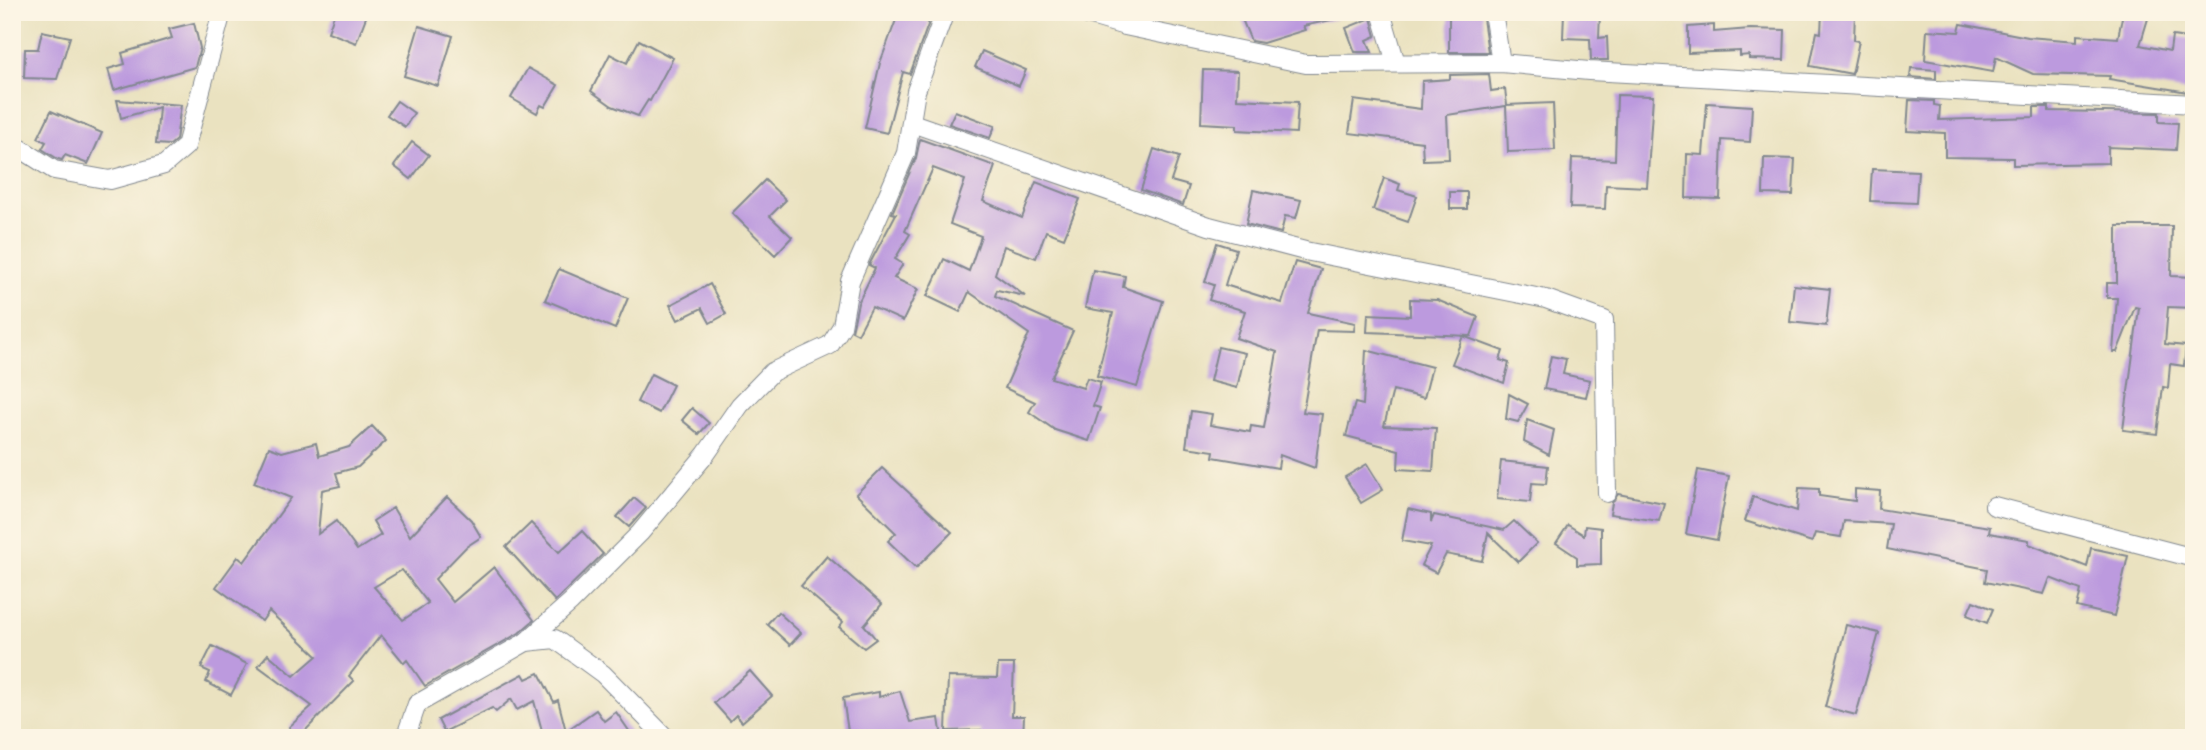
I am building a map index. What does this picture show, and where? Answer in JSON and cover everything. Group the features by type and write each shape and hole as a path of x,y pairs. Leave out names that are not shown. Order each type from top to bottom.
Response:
{"street":[{"path":"12,143 54,170 110,180 164,165 186,146 222,12"},
{"path":"412,738 408,730 417,704 526,642 571,602 640,533 706,454 740,405 772,372 830,345 842,326 850,281 906,153 916,91 944,12"},
{"path":"1078,12 1125,26 1306,64 1501,63 1589,71 2194,104"},
{"path":"1381,12 1396,63"},
{"path":"1493,12 1501,63"},
{"path":"912,123 1209,226 1305,251 1546,299 1604,320 1607,493"},
{"path":"1994,506 2194,558"},
{"path":"526,642 555,639 603,674 666,738"}],"building":[{"path":"335,12 368,12 356,43 328,32"},
{"path":"899,12 929,22 910,74 903,72 887,133 865,128 880,63"},
{"path":"1239,12 1336,12 1336,19 1303,26 1305,30 1263,43 1251,41"},
{"path":"1449,12 1482,12 1488,52 1449,52"},
{"path":"1564,12 1600,12 1599,38 1607,37 1608,60 1591,60 1590,39 1563,38"},
{"path":"1822,12 1855,12 1854,40 1859,41 1852,74 1810,66 1817,32 1821,33"},
{"path":"2123,12 2150,12 2140,45 2170,51 2172,36 2194,39 2194,93 2109,79 2110,76 2033,74 1996,57 1993,72 1925,60 1927,30 1959,32 1961,24 2028,37 2077,41 2077,35 2118,38"},
{"path":"1371,18 1376,36 1367,40 1372,52 1355,52 1346,28"},
{"path":"194,23 200,48 195,67 114,90 108,69 125,64 122,53 172,38 169,29"},
{"path":"1714,25 1714,32 1785,30 1784,60 1749,59 1749,55 1740,56 1740,51 1688,53 1688,27"},
{"path":"419,26 453,36 438,86 404,76"},
{"path":"42,31 70,37 57,79 24,78 25,49 38,49"},
{"path":"639,40 673,58 650,101 648,100 638,116 612,106 591,91 610,54 627,63"},
{"path":"982,51 1026,70 1019,86 975,67"},
{"path":"528,68 558,85 545,107 541,105 537,113 511,98"},
{"path":"1911,68 1936,70 1936,79 1910,77"},
{"path":"1203,70 1238,71 1237,99 1298,102 1296,133 1237,130 1237,125 1201,123"},
{"path":"1489,74 1491,91 1505,89 1507,105 1553,103 1555,150 1508,152 1506,106 1447,115 1449,159 1423,160 1422,142 1349,133 1354,100 1421,109 1422,81 1450,79 1450,75"},
{"path":"1617,95 1653,96 1647,187 1606,185 1605,209 1570,208 1572,158 1615,160"},
{"path":"117,100 181,105 176,140 170,145 156,144 159,107 121,118"},
{"path":"1909,100 1934,101 1934,105 1940,106 1939,120 2034,117 2034,107 2049,107 2049,111 2159,113 2159,122 2178,123 2176,150 2108,147 2108,163 2013,165 2013,158 1945,157 1945,133 1907,131"},
{"path":"397,101 414,113 405,127 387,115"},
{"path":"1707,103 1752,106 1750,142 1722,140 1720,199 1686,198 1687,154 1703,155"},
{"path":"51,111 102,133 88,164 65,155 62,160 58,159 42,149 46,142 38,138"},
{"path":"955,111 995,126 990,138 949,124"},
{"path":"920,139 995,166 983,201 1022,218 1036,182 1080,199 1064,238 1046,231 1036,258 1004,246 995,274 1025,296 997,290 995,296 1073,331 1051,378 1083,388 1087,378 1101,382 1093,406 1100,408 1089,441 1055,430 1029,412 1035,402 1005,388 1029,334 969,292 960,312 927,296 944,259 969,271 981,236 950,224 965,180 933,168 905,231 910,234 895,259 903,264 894,278 918,289 903,321 872,307 858,334 852,331 858,303 875,268 869,265 896,214 892,213 916,158"},
{"path":"412,142 429,155 411,179 394,166"},
{"path":"1154,149 1179,157 1171,181 1189,186 1183,205 1141,190"},
{"path":"1764,158 1795,159 1793,195 1763,194"},
{"path":"1872,169 1918,171 1916,203 1870,201"},
{"path":"1384,178 1400,184 1398,190 1417,196 1408,222 1373,210"},
{"path":"765,180 786,200 770,216 792,237 775,255 732,213"},
{"path":"1253,190 1301,200 1296,218 1285,216 1281,233 1246,224"},
{"path":"1450,192 1467,192 1467,209 1450,209"},
{"path":"2117,226 2172,226 2171,276 2194,277 2194,308 2168,307 2165,344 2186,346 2184,366 2170,364 2168,388 2163,387 2157,434 2123,430 2139,308 2135,307 2117,352 2113,352 2117,298 2107,298 2107,283 2117,283"},
{"path":"1217,243 1236,249 1225,285 1282,303 1295,262 1321,269 1308,313 1355,323 1354,331 1317,330 1303,412 1322,414 1315,468 1280,455 1278,468 1213,457 1214,451 1186,447 1191,411 1212,414 1210,425 1250,432 1251,426 1264,428 1277,352 1236,338 1245,311 1209,300 1214,285 1205,282"},
{"path":"559,269 628,298 615,329 545,300"},
{"path":"1093,270 1125,276 1123,287 1163,301 1137,387 1097,376 1113,313 1085,308"},
{"path":"710,284 726,314 710,323 702,308 678,320 670,305"},
{"path":"1794,285 1830,289 1826,326 1790,322"},
{"path":"1410,299 1437,300 1478,317 1471,336 1367,332 1368,314 1410,316"},
{"path":"1463,336 1503,351 1500,360 1509,363 1504,383 1452,364"},
{"path":"1218,347 1245,353 1237,388 1210,381"},
{"path":"1366,350 1432,367 1424,398 1393,390 1384,426 1436,428 1433,471 1398,469 1399,450 1346,436 1355,403 1363,405"},
{"path":"1551,356 1566,359 1563,374 1590,380 1586,397 1544,389"},
{"path":"651,374 673,385 659,413 637,402"},
{"path":"1509,394 1528,404 1518,422 1506,419"},
{"path":"692,408 709,423 699,434 682,420"},
{"path":"1527,420 1554,430 1549,455 1524,442"},
{"path":"372,426 386,441 358,467 336,473 340,486 322,490 318,534 336,521 357,550 381,535 373,521 393,508 410,536 447,497 471,520 481,537 466,547 435,579 453,602 494,567 534,620 519,633 425,686 407,660 404,663 381,635 349,676 354,681 298,738 289,727 312,706 258,666 268,654 294,676 317,656 269,611 262,621 216,587 238,557 244,562 291,498 254,483 269,447 282,452 316,443 319,456 349,447","holes":["402,570 428,603 403,620 374,587"]},
{"path":"1501,461 1548,466 1546,484 1532,483 1530,502 1497,499"},
{"path":"1367,464 1383,490 1361,503 1345,477"},
{"path":"882,468 952,532 916,568 888,541 896,533 856,494"},
{"path":"1698,470 1729,476 1717,540 1686,534"},
{"path":"1799,488 1819,489 1819,496 1855,501 1855,489 1880,491 1879,509 1990,527 1989,533 2029,540 2029,544 2087,567 2091,548 2128,556 2114,616 2077,607 2081,590 2050,578 2044,594 1985,582 1987,569 1887,549 1891,524 1844,521 1841,537 1815,533 1812,542 1745,521 1753,497 1797,511"},
{"path":"1618,494 1664,503 1659,521 1610,514 1612,503"},
{"path":"634,498 646,508 629,527 617,517"},
{"path":"1408,509 1431,514 1431,522 1434,515 1504,530 1514,521 1537,543 1518,562 1488,533 1482,561 1446,554 1436,573 1421,565 1431,546 1402,541"},
{"path":"531,523 559,552 582,531 603,554 555,601 506,547"},
{"path":"1568,525 1584,535 1585,526 1601,528 1601,564 1577,565 1577,557 1556,543"},
{"path":"827,556 882,604 864,625 876,639 864,648 839,627 843,622 801,586"},
{"path":"1973,601 1993,609 1987,623 1967,615"},
{"path":"778,612 801,633 790,645 767,624"},
{"path":"1846,625 1879,633 1856,715 1825,707"},
{"path":"212,646 247,664 231,695 206,682 210,672 201,668"},
{"path":"998,664 1014,664 1012,716 1024,716 1023,738 980,736 981,730 946,731 948,677 997,678"},
{"path":"750,671 772,696 742,722 736,715 730,721 714,703"},
{"path":"539,673 554,702 558,700 566,731 596,710 604,721 616,712 634,738 544,738 534,701 517,710 511,699 496,712 492,708 444,732 438,720 523,674 526,679"},
{"path":"900,691 910,722 939,718 942,738 849,738 843,698 879,692 879,697"}]}
